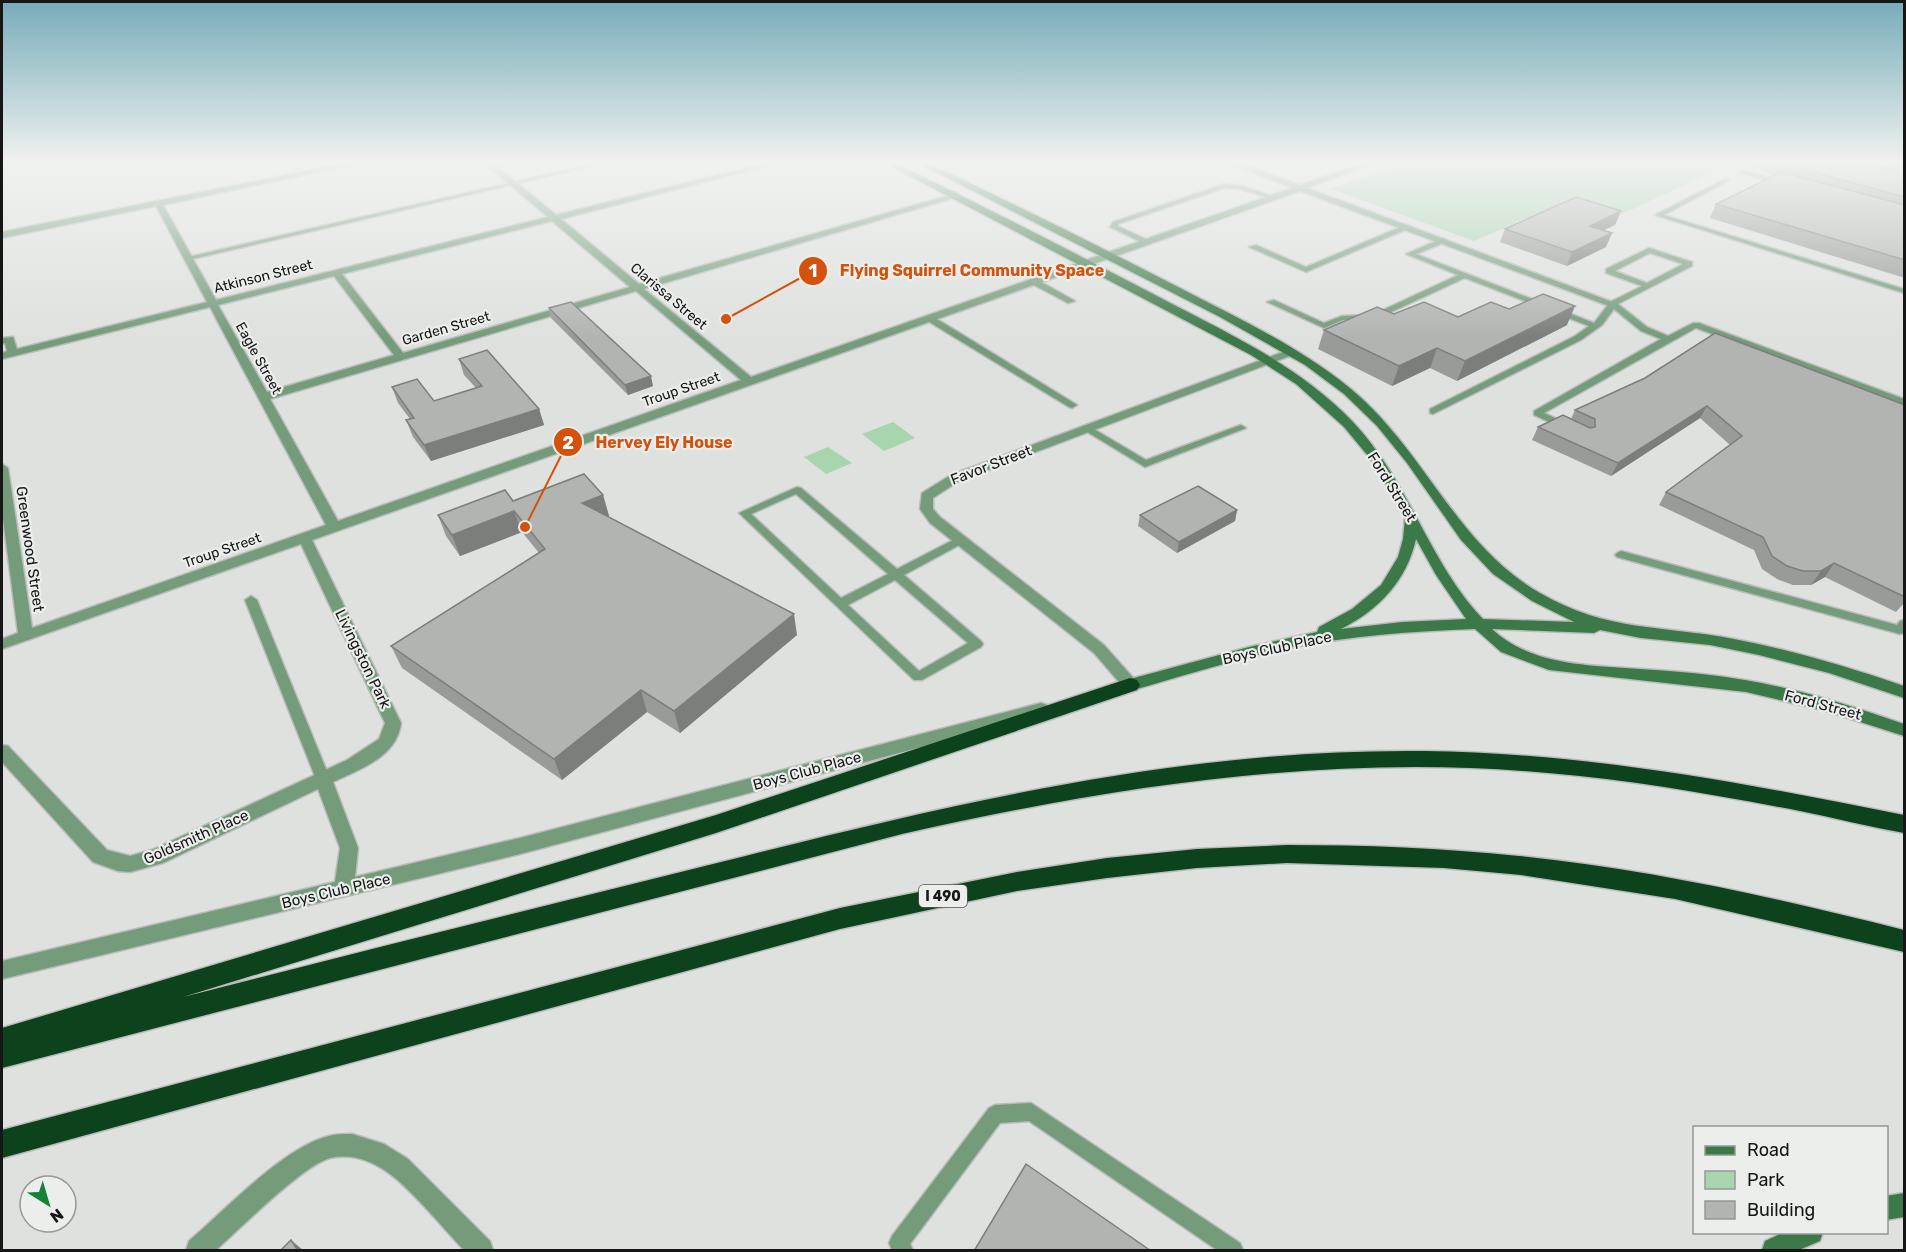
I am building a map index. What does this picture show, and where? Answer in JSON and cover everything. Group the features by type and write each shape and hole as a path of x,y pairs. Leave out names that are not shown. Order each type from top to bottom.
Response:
{"highway":[{"path":"2,1040 726,821 1130,685"},
{"path":"2,1055 913,822 1024,797 1200,769 1317,760 1500,762 1692,783 1905,824"},
{"name":"I 490","path":"2,1144 838,919 1032,878 1159,861 1274,854 1346,853 1477,860 1610,876 1683,889 1905,941"}],"main road":[{"name":"Ford Street","path":"1006,221 1267,360 1318,396 1347,424 1378,461 1452,587 1479,624 1503,647 1549,664 1746,686 1817,702 1905,730"},
{"name":"Ford Street","path":"1040,221 1291,352 1346,391 1390,433 1465,538 1491,567 1546,603 1618,629 1710,640 1771,652 1839,670 1905,692"},
{"path":"1289,643 1341,624 1373,602 1389,587 1400,571 1410,538 1410,513"},
{"name":"Boys Club Place","path":"1130,685 1289,643 1390,628 1479,624 1618,629"},
{"path":"1888,1208 1905,1205"},
{"path":"1774,1251 1809,1234"}],"street":[{"path":"2,235 68,221"},
{"name":"Eagle Street","path":"168,221 333,527"},
{"name":"Atkinson Street","path":"7,354 540,221"},
{"name":"Clarissa Street","path":"558,221 749,381"},
{"name":"Garden Street","path":"263,397 864,221"},
{"name":"Troup Street","path":"2,644 1204,221"},
{"path":"1393,221 1612,304"},
{"path":"336,272 401,357"},
{"path":"2,341 9,339 7,354"},
{"name":"Favor Street","path":"1130,685 1099,649 927,512 927,496 955,478 1291,352"},
{"name":"Greenwood Street","path":"2,468 26,635"},
{"name":"Livingston Park","path":"304,537 393,723 390,737 376,751 323,779"},
{"name":"Boys Club Place","path":"2,970 564,835 1130,685"},
{"name":"Goldsmith Place","path":"2,752 93,850 100,856 118,863 130,864 156,857 323,779"},
{"path":"323,779 349,848 344,889"},
{"path":"198,1251 279,1178 307,1157 329,1147 364,1147 389,1159 481,1251"}],"lane":[{"path":"188,258 349,221"},
{"path":"1120,221 1115,223 1114,227 1145,242"},
{"path":"1679,221 1905,291"},
{"path":"1253,247 1306,270 1408,227"},
{"path":"1443,240 1410,254 1595,326"},
{"path":"1433,411 1578,338 1595,326 1612,304 1649,285 1689,264 1649,250 1609,271 1649,285"},
{"path":"1271,302 1324,326 1342,318 1373,317 1465,276"},
{"path":"1033,281 1071,301"},
{"path":"1612,304 1644,329 1668,339"},
{"path":"929,318 1072,405"},
{"path":"1576,431 1537,413 1696,325 1905,402"},
{"path":"1087,428 1145,464 1241,428"},
{"path":"798,490 977,644 918,677 840,603 744,513 798,490"},
{"path":"840,603 961,540"},
{"path":"1621,555 1900,630 1905,624"},
{"path":"251,600 323,779"},
{"path":"903,1251 899,1243 994,1114 1032,1112 1233,1251"}],"green space":[{"path":"1420,221 1519,221 1474,241"},
{"path":"893,422 915,438 884,451 862,434"},
{"path":"828,447 852,463 826,474 804,457"}],"building":[{"path":"1522,221 1599,221 1590,226 1612,233 1572,252 1505,229"},
{"path":"1775,221 1905,221 1905,260"},
{"path":"1543,294 1575,306 1465,361 1437,348 1399,366 1324,330 1377,307 1394,314 1424,302 1458,317 1491,302 1509,309"},
{"path":"571,302 651,376 625,385 549,308"},
{"path":"1715,333 1905,405 1905,597 1834,563 1821,571 1803,571 1787,566 1772,556 1763,537 1666,492 1742,436 1707,406 1618,463 1538,427 1563,415 1590,428 1595,427 1595,419 1575,410 1645,378"},
{"path":"487,350 539,409 424,445 406,420 414,418 392,387 417,379 434,401 482,386 459,359"},
{"path":"584,474 603,495 582,503 794,614 674,711 641,690 554,759 391,646 545,549 514,511 452,535 438,515 505,490 513,501"},
{"path":"1198,486 1237,510 1179,542 1140,515"},
{"path":"1026,1164 1151,1251 974,1251"},
{"path":"291,1240 298,1251 280,1251"}],"place":[{"name":"Flying Squirrel Community Space","path":"726,319"},
{"name":"Hervey Ely House","path":"525,527"}]}
